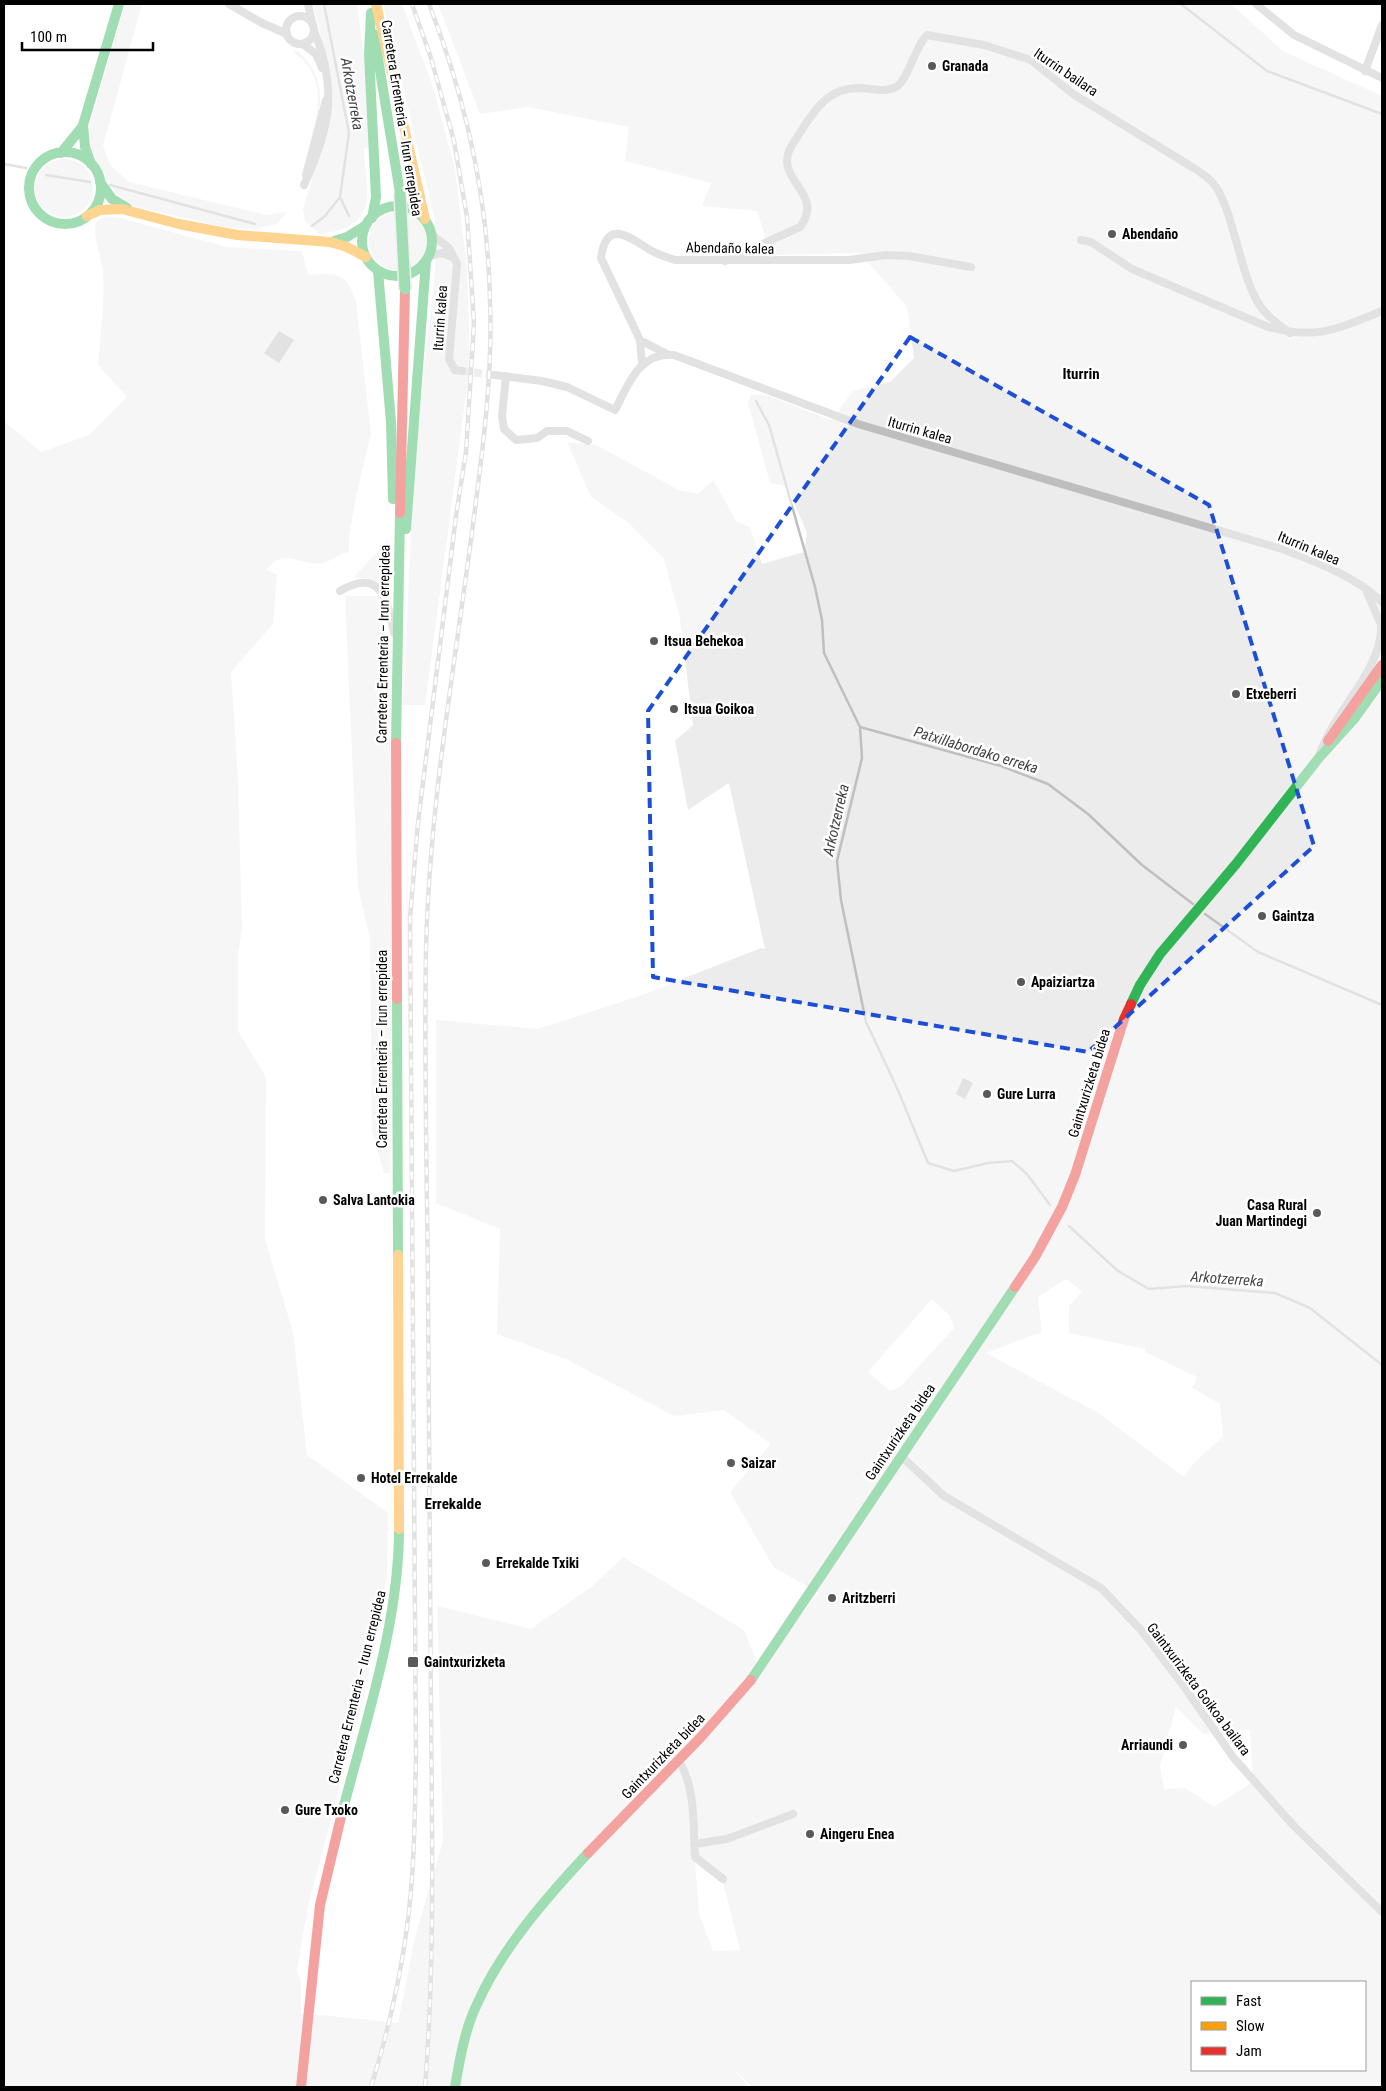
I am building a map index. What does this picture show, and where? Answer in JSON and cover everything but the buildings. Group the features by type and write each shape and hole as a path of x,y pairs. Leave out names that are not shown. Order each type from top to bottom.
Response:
{"main road":[{"path":"119,4 84,126 85,147 100,182 112,199 130,210"},
{"path":"372,7 425,219 432,235 428,259 405,550 398,567"},
{"path":"366,257 362,242 376,197 369,54 372,7"},
{"name":"Carretera Errenteria – Irun errepidea","path":"302,2087 320,1905 330,1858 393,1612 399,1568 397,648 405,289 400,193 372,7"},
{"path":"61,153 84,126"},
{"path":"92,165 73,153 61,153 43,160 34,170 30,183 32,203 46,218 58,223 76,222 108,209 130,210 179,224 237,235 330,242 347,247 366,257 378,271 390,276 405,276 419,269 428,259"},
{"path":"88,216 100,197 100,182"},
{"path":"330,242 347,237 384,208 397,206 410,208 425,219"},
{"path":"378,271 390,413 394,527 399,537"},
{"name":"Gaintxurizketa bidea","path":"1318,759 1337,728 1382,665"},
{"name":"Gaintxurizketa bidea","path":"455,2087 463,2048 478,2002 495,1971 526,1926 560,1881 717,1722 761,1667 986,1332 1049,1233 1076,1175 1124,1019 1144,977 1160,954 1236,864 1318,759 1354,719 1382,680"}],"street":[{"path":"229,4 262,23 287,34 294,43 303,44 311,40 314,31"},
{"path":"303,44 318,58 326,91 321,122 309,158 304,185 326,128 330,87 326,63 314,31 308,4"},
{"path":"1256,4 1294,35 1364,71 1382,78"},
{"path":"287,34 288,23 296,17 305,17 312,22"},
{"path":"1364,71 1382,25"},
{"name":"Iturrin bailara","path":"725,261 800,227 808,216 809,205 788,167 789,152 814,110 826,98 839,90 894,88 902,82 919,43 927,35 984,45 1031,60 1072,94 1208,178 1223,200 1238,252 1257,302 1272,319 1290,333"},
{"path":"309,158 326,128"},
{"name":"Abendaño kalea","path":"640,340 601,258 602,249 607,240 615,234 625,234 652,251 675,260 849,260 886,255 909,256 971,267"},
{"path":"432,235 449,248 455,259"},
{"path":"1081,240 1091,242 1132,269 1268,327 1290,333 1311,334 1332,330 1382,311"},
{"path":"428,259 443,253 455,259"},
{"name":"Iturrin kalea","path":"455,259 449,359 455,370 462,372"},
{"path":"640,340 642,364"},
{"name":"Iturrin kalea","path":"640,340 667,354 858,424 1282,549 1324,566 1365,588 1380,599"},
{"path":"494,375 566,387 615,410 631,379 642,364 667,354"},
{"path":"506,376 502,416 504,429 516,440 537,438 547,431 567,431 588,441"},
{"path":"340,591 362,581 373,584 383,591 397,648"},
{"path":"1318,759 1332,725 1375,660 1380,646 1382,626 1375,606 1365,588"},
{"name":"Gaintxurizketa Goikoa bailara","path":"901,1456 944,1496 1101,1588 1141,1630 1183,1685 1232,1757 1293,1826 1382,1912"},
{"path":"679,1761 686,1773 690,1789 695,1857 723,1879"},
{"path":"694,1844 726,1839 793,1814"}],"highlighted area":[{"path":"910,337 1209,505 1314,846 1088,1052 653,977 648,711"}],"shaded area":[{"path":"125,4 142,4 103,146 111,166 129,182 266,215 287,212 277,224 254,229 225,227 133,206 118,198 93,154 89,138 92,118"},
{"path":"313,4 357,4 365,65 369,147 364,148 367,192 366,204 362,215 354,224 340,230 320,234 305,221 303,209 330,120 332,82"},
{"path":"383,4 402,4 433,87 455,169 467,268 470,365 425,705 403,705 414,466 435,271 435,220"},
{"path":"438,4 1231,4 1283,51 1382,96 1382,2087 752,2087 731,2066 749,2087 4,2087 4,421 41,452 89,435 127,397 98,365 103,286 102,268 95,229 96,222 106,216 121,218 227,247 302,251 308,275 333,274 344,279 356,301 371,434 355,501 349,539 349,552 321,563 286,558 280,559 266,570 277,574 273,624 231,672 238,779 242,930 238,954 238,1031 266,1077 265,1239 293,1332 307,1455 388,1513 387,1576 364,1696 308,1906 297,1970 301,1981 301,2013 398,2023 415,1937 443,1841 437,1606 531,1629 591,1587 623,1557 744,1630 759,1667 819,1593 774,1568 730,1492 771,1444 724,1410 674,1416 566,1359 497,1334 500,1229 436,1203 436,1020 538,1029 639,996 761,948 765,949 729,783 688,810 675,741 693,725 680,619 664,559 629,523 591,497 567,442 596,445 679,490 698,494 713,480 737,522 750,527 762,564 804,552 807,533 787,486 770,483 748,403 751,394 769,396 831,420 853,391 890,382 914,358 907,307 860,253 771,255 757,211 702,206 711,183 625,161 629,127 528,107 480,114","holes":["1066,1279 1082,1291 1069,1306 1069,1333 1145,1349 1145,1352 1197,1377 1192,1388 1220,1404 1223,1436 1194,1463 1184,1477 1097,1412 986,1353 1042,1332 1038,1297","932,1299 950,1316 954,1328 900,1387 890,1391 868,1372","1176,1707 1203,1734 1250,1730 1253,1782 1214,1807 1185,1788 1164,1789 1160,1766","695,1861 723,1883 740,1950 713,1951 699,1914"]},
{"path":"296,50 307,60 314,72 320,97 317,123 308,150 317,111 317,85 313,74 294,53"},
{"path":"64,159 75,161 85,167 91,177 93,188 91,199 85,209 75,215 64,217 53,215 43,209 37,199 35,188 37,177 43,167 53,161"},
{"path":"398,212 409,214 422,225 427,241 425,252 414,265 398,270 387,268 374,257 369,241 371,230 382,217"},
{"path":"279,331 294,340 279,363 264,353"},
{"path":"388,540 387,592 380,584 373,580 353,578"},
{"path":"345,596 382,596 392,780 390,1173 384,1173 372,1130 370,939 358,887"},
{"path":"963,1078 973,1083 965,1099 956,1094"}],"waterway":[{"name":"Arkotzerreka","path":"324,4 349,133 340,197 349,216"},
{"path":"1181,4 1267,71 1382,114"},
{"path":"4,164 26,168"},
{"path":"46,175 90,182"},
{"path":"110,185 255,224"},
{"path":"312,226 325,216 340,197"},
{"name":"Arkotzerreka","path":"756,401 769,425 815,587 822,620 824,653 860,727 862,758 837,861 841,900 866,1022 897,1088 928,1163 954,1171 988,1163 1012,1161 1027,1174 1050,1205"},
{"name":"Patxillabordako erreka","path":"860,727 1001,766 1048,784 1088,814 1142,865 1193,904"},
{"name":"Patxillabordako erreka","path":"1205,914 1258,952 1382,1005"},
{"name":"Arkotzerreka","path":"1069,1226 1118,1271 1149,1289 1186,1286 1275,1293 1310,1308 1382,1365"}],"tunnel":[{"path":"462,371 494,375"}],"railway":[{"path":"371,2087 386,2036 398,1984 410,1905 413,1863 416,1756 410,918 418,823 456,516 466,452 474,323 467,217 454,141 431,58 412,4"},
{"path":"425,2087 432,1945 425,1076 426,950 428,898 437,793 483,445 490,359 488,263 480,187 473,150 454,76 429,4"}],"traffic: fast":[{"path":"91,164 85,147 83,125 119,4"},
{"path":"371,13 369,54 376,197 372,218"},
{"path":"374,34 400,193"},
{"path":"61,153 83,126"},
{"path":"65,152 85,158 95,168 101,188 95,208 85,218 65,224 45,218 35,208 29,188 35,168 45,158 65,152"},
{"path":"100,182 112,199 127,208"},
{"path":"400,193 405,289"},
{"path":"404,206 417,212 426,221 430,227 432,241 430,255 422,266 411,274 390,276 383,274 372,266 364,255 362,234 364,227 372,216 383,208 404,206"},
{"path":"331,242 347,237 365,226"},
{"path":"406,529 426,261"},
{"path":"378,271 391,422 393,499"},
{"path":"396,743 400,513"},
{"path":"1131,1004 1140,985 1160,954 1236,864 1318,759 1354,719 1382,680"},
{"path":"397,999 398,1255"},
{"path":"751,1680 1015,1287"},
{"path":"341,1817 387,1638 397,1565 399,1529"},
{"path":"455,2087 466,2033 488,1982 527,1923 588,1853"}],"traffic: slow":[{"path":"376,4 425,219"},
{"path":"87,216 100,210 122,209 179,224 237,235 330,242 347,247 366,257"},
{"path":"398,1255 399,1529"}],"traffic: jam":[{"path":"400,513 405,289"},
{"path":"1328,741 1382,665"},
{"path":"396,743 397,999"},
{"path":"1015,1287 1035,1257 1062,1207 1075,1175 1124,1019 1131,1004"},
{"path":"588,1853 701,1737 751,1680"},
{"path":"301,2087 320,1905 341,1817"}],"place":[{"name":"Granada","path":"932,66"},
{"name":"Abendaño","path":"1112,234"},
{"name":"Itsua Behekoa","path":"654,641"},
{"name":"Etxeberri","path":"1236,694"},
{"name":"Itsua Goikoa","path":"674,709"},
{"name":"Gaintza","path":"1262,916"},
{"name":"Apaiziartza","path":"1021,982"},
{"name":"Gure Lurra","path":"987,1094"},
{"name":"Salva Lantokia","path":"323,1200"},
{"name":"Casa Rural Juan Martindegi","path":"1317,1213"},
{"name":"Saizar","path":"731,1463"},
{"name":"Hotel Errekalde","path":"361,1478"},
{"name":"Errekalde Txiki","path":"486,1563"},
{"name":"Aritzberri","path":"832,1598"},
{"name":"Gaintxurizketa","path":"413,1662"},
{"name":"Arriaundi","path":"1183,1745"},
{"name":"Gure Txoko","path":"285,1810"},
{"name":"Aingeru Enea","path":"810,1834"}],"district":[{"name":"Iturrin","path":"1081,374"},
{"name":"Errekalde","path":"453,1504"}]}
